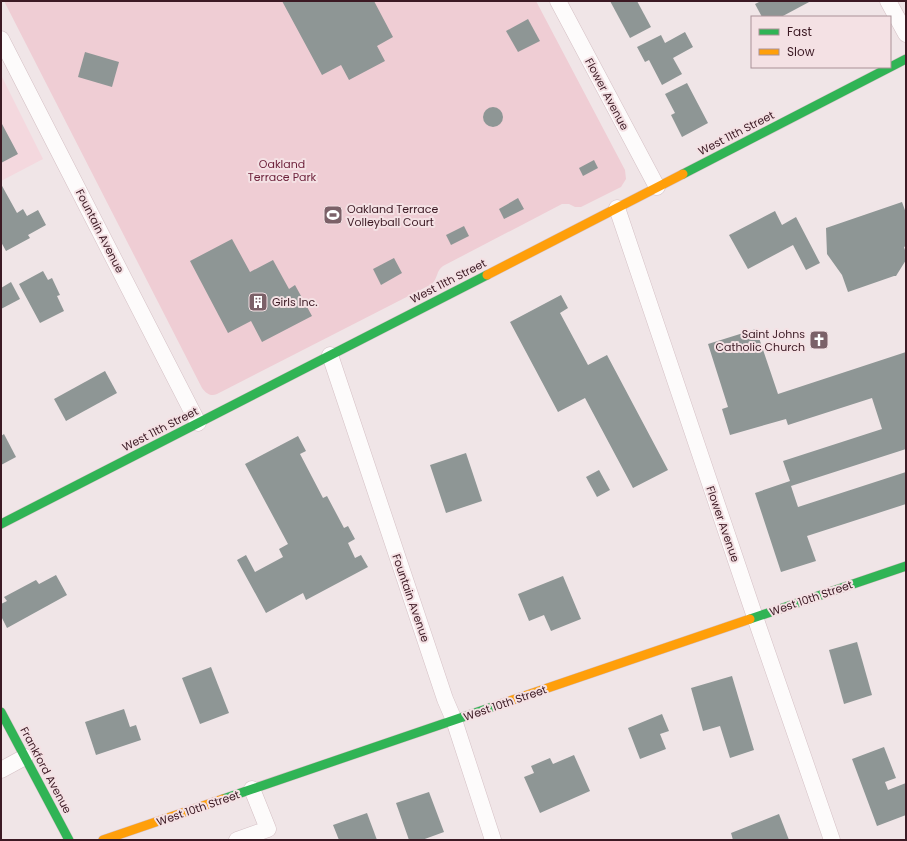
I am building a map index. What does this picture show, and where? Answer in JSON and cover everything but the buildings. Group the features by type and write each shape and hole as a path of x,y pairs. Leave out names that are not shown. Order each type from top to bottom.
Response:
{"main road":[{"name":"West 11th Street","path":"1,524 657,187 905,62"},
{"name":"West 10th Street","path":"103,840 906,566"},
{"name":"Frankford Avenue","path":"1,712 69,840"}],"street":[{"name":"Flower Avenue","path":"558,1 657,187"},
{"path":"888,1 906,34"},
{"name":"Fountain Avenue","path":"1,39 198,423"},
{"name":"Flower Avenue","path":"617,208 832,840"},
{"name":"Fountain Avenue","path":"330,356 445,699 454,720 493,840"},
{"path":"1,770 25,757"},
{"path":"237,840 268,829 252,789"}],"shaded area":[{"path":"1,75 43,159 1,181"}],"green space":[{"name":"Oakland Terrace Park","path":"4,1 536,1 625,170 626,179 621,187 581,207 562,204 443,266 439,270 432,284 215,395 210,395 202,388"}],"traffic: fast":[{"path":"891,67 906,59"},
{"path":"683,174 889,68"},
{"path":"1,524 487,275"},
{"path":"750,619 906,566"},
{"path":"223,799 498,705"},
{"path":"1,712 69,840"}],"traffic: slow":[{"path":"487,275 683,174"},
{"path":"498,705 750,619"},
{"path":"103,840 223,799"}],"place":[{"name":"Oakland Terrace Volleyball Court","path":"333,215"},
{"name":"Girls Inc.","path":"258,302"},
{"name":"Saint Johns Catholic Church","path":"819,340"}]}
